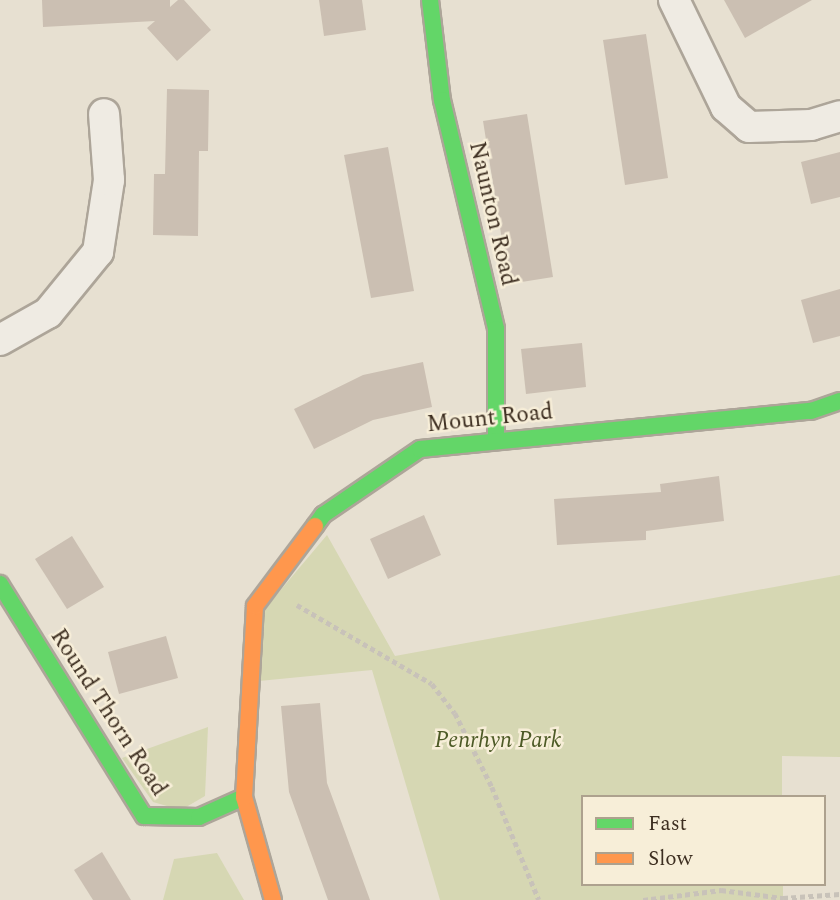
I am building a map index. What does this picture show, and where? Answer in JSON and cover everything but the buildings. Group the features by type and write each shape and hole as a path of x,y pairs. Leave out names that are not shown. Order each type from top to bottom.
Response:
{"street":[{"name":"Naunton Road","path":"430,0 442,100 496,329 496,439"},
{"path":"674,0 726,107 750,127 811,125 840,116"},
{"path":"0,340 48,313 98,252 109,180 104,114"},
{"name":"Mount Road","path":"273,900 244,797 255,606 323,515 420,449 496,439 811,411 840,401"},
{"name":"Round Thorn Road","path":"0,584 144,816 199,817 244,797"}],"path":[{"path":"268,588 432,684 455,713 480,762 539,900"},
{"path":"643,900 721,890 753,897 840,894"}],"green space":[{"name":"Penrhyn Park","path":"327,535 395,656 840,575 840,757 782,756 782,795 581,795 581,886 783,886 783,900 440,900 372,670 259,681 263,611"},
{"path":"208,727 205,796 181,810 153,802 122,758"},
{"path":"217,853 244,900 163,900 174,859"}],"traffic: fast":[{"path":"430,0 442,100 496,329 496,439"},
{"path":"315,526 323,515 420,449 811,411 840,401"},
{"path":"0,584 144,816 199,817 244,797"}],"traffic: slow":[{"path":"273,900 244,797 255,606 315,526"}]}
